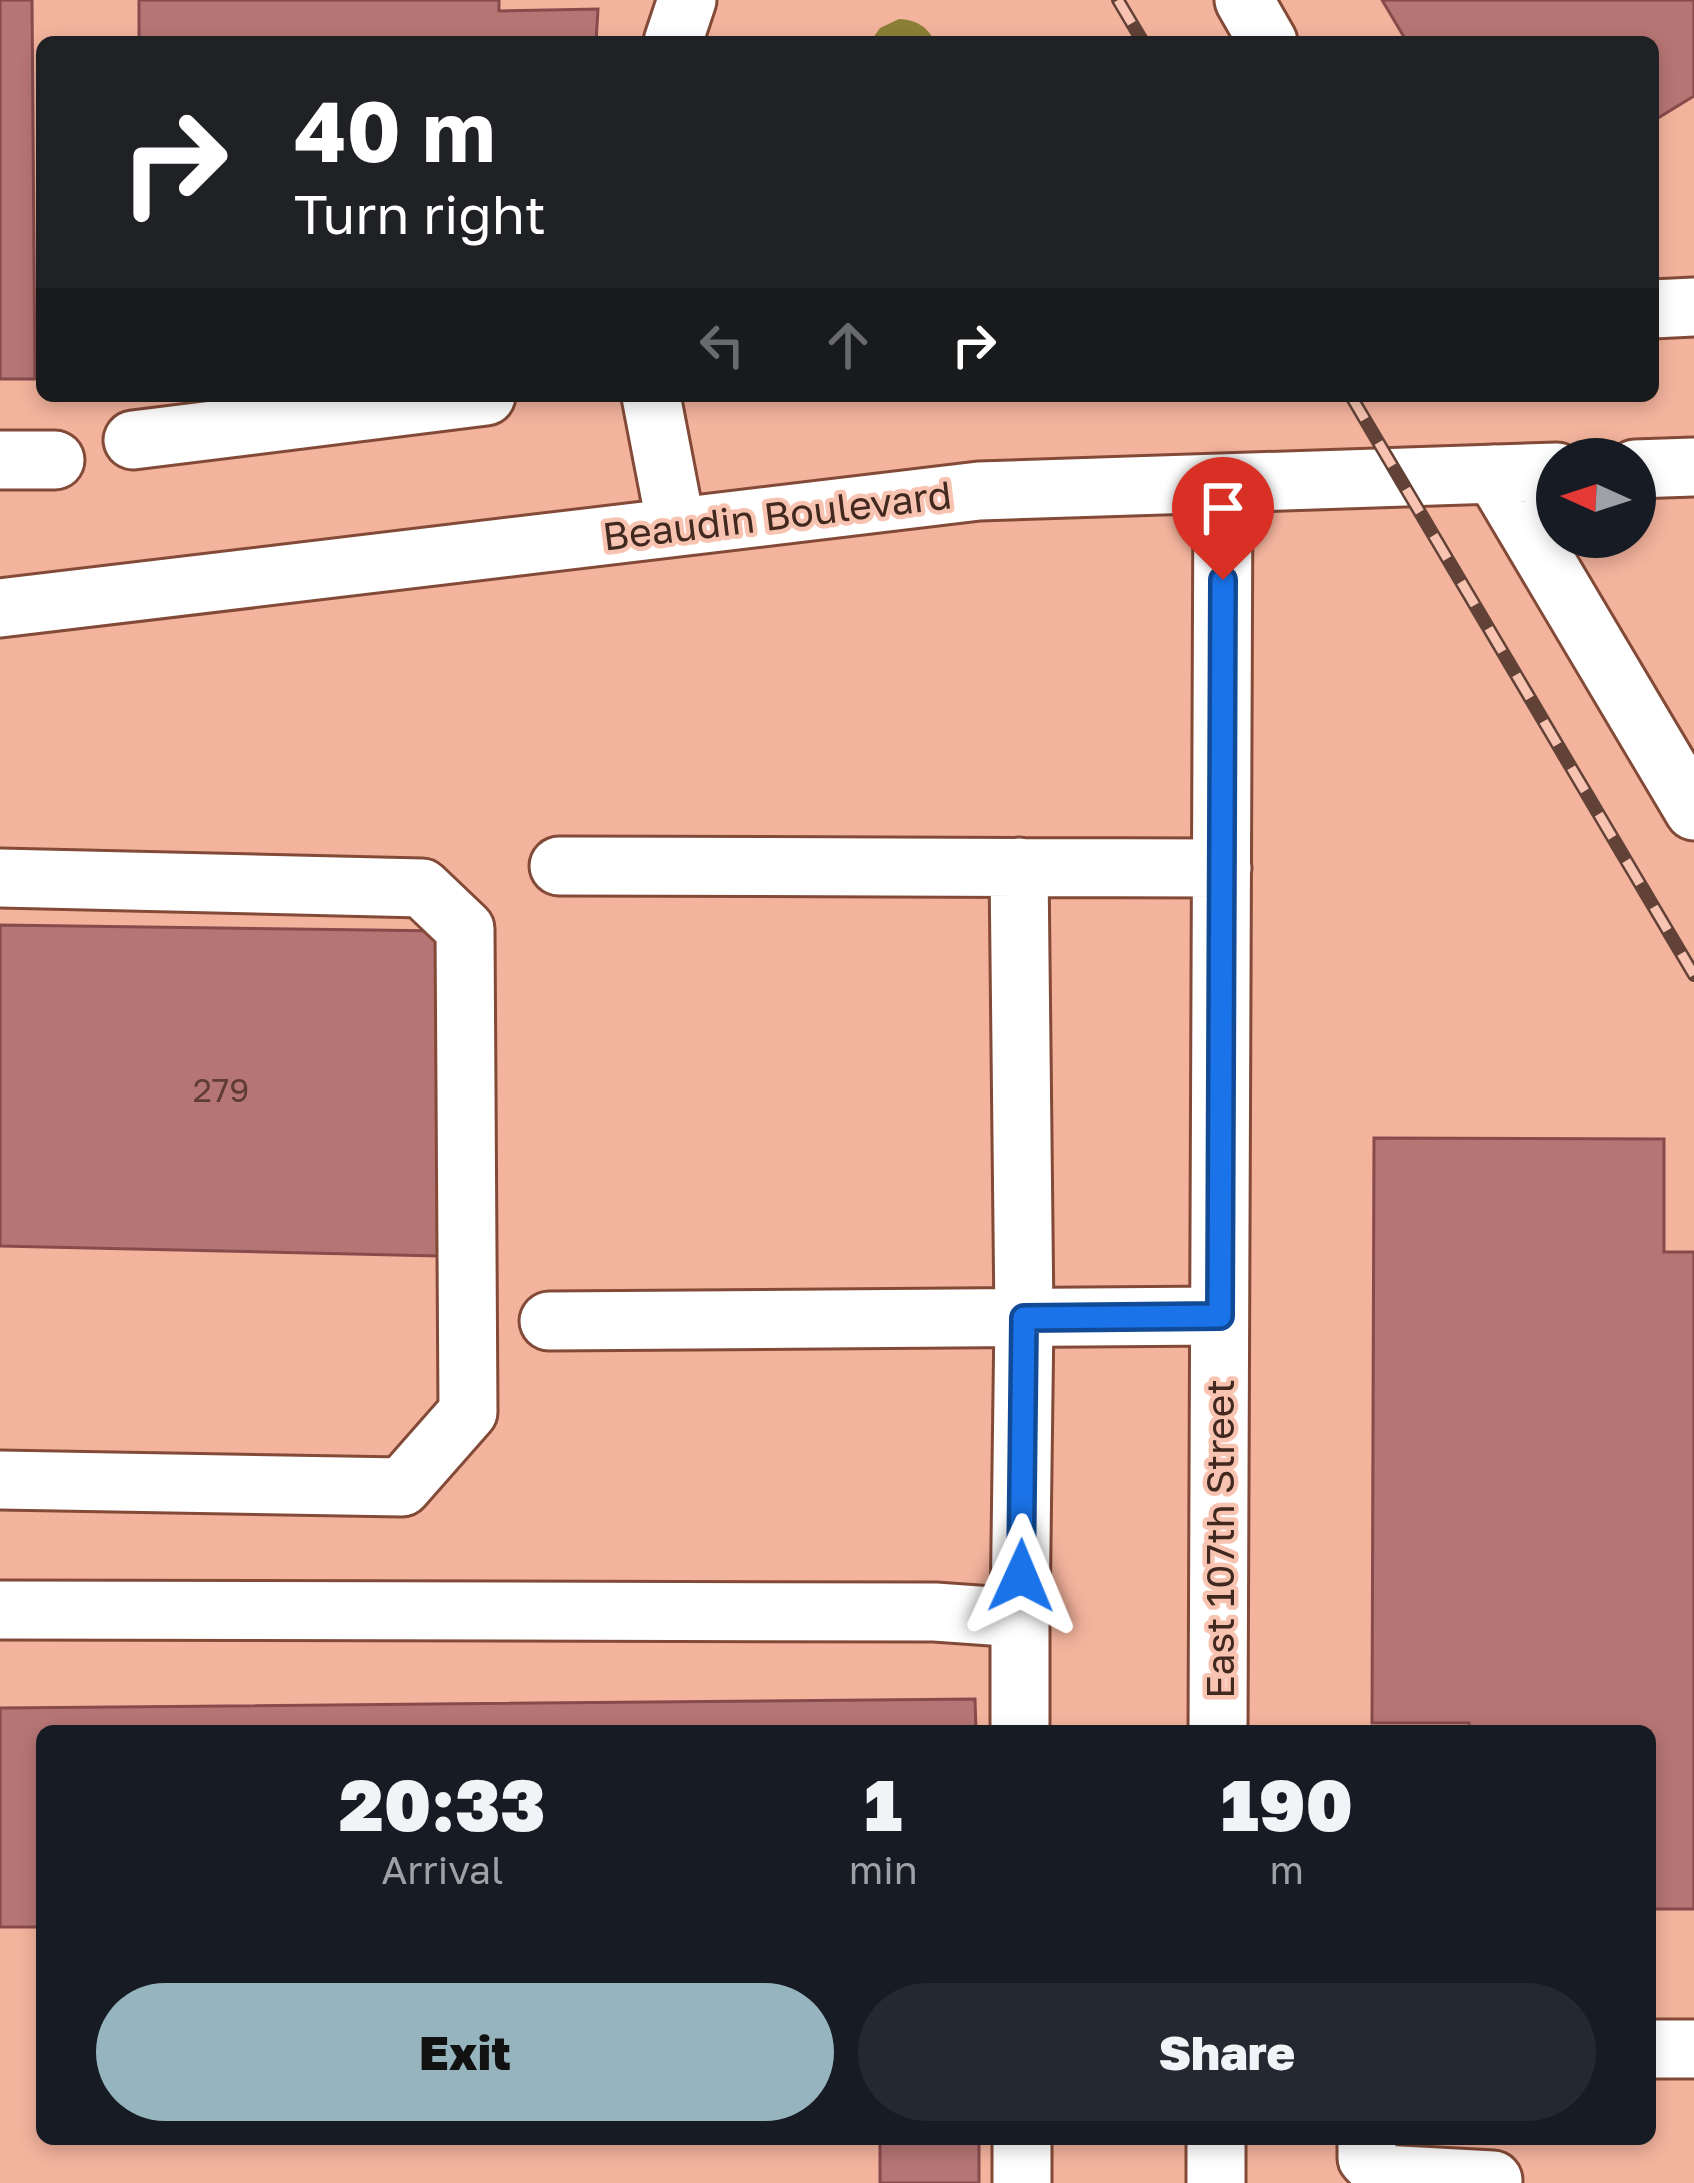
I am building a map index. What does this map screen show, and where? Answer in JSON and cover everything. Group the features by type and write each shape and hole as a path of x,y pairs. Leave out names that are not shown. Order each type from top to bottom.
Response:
{"street":[{"path":"675,36 687,0"},
{"path":"1244,0 1265,36"},
{"path":"1659,309 1694,307"},
{"path":"134,440 438,402"},
{"path":"650,402 676,526"},
{"path":"1656,468 1694,467"},
{"name":"Beaudin Boulevard","path":"0,608 979,491 1536,473"},
{"path":"1494,474 1677,754 1694,811"},
{"name":"East 107th Street","path":"1218,1725 1223,484"},
{"path":"560,866 1222,868"},
{"path":"1019,867 1024,1318 1020,1725"},
{"path":"0,878 422,888 466,929 468,1412 402,1487 0,1480"},
{"path":"549,1322 1220,1316"},
{"path":"0,1610 935,1612 1020,1618"},
{"path":"1656,2049 1694,2048"},
{"path":"1022,2145 1022,2183"},
{"path":"1216,2145 1216,2183"},
{"path":"1366,2145 1366,2158 1382,2174 1493,2167"}],"shaded area":[{"path":"899,19 920,25 931,36 874,36"}],"building":[{"path":"0,0 32,0 35,379 0,379"},
{"path":"139,0 499,0 499,11 598,9 596,36 139,36"},
{"path":"1382,0 1694,0 1694,96 1659,117 1659,36 1403,36"},
{"path":"0,925 446,931 438,1256 0,1246"},
{"path":"1374,1138 1664,1139 1664,1252 1694,1252 1694,1909 1656,1909 1656,1725 1372,1723"},
{"path":"975,1699 976,1725 36,1725 36,1927 0,1927 0,1708"},
{"path":"880,2145 979,2145 979,2183 880,2183"}],"railway":[{"path":"1118,0 1139,36"},
{"path":"1355,402 1694,975"}],"route":[{"path":"1021,1576 1024,1318 1220,1316 1223,580"}]}
